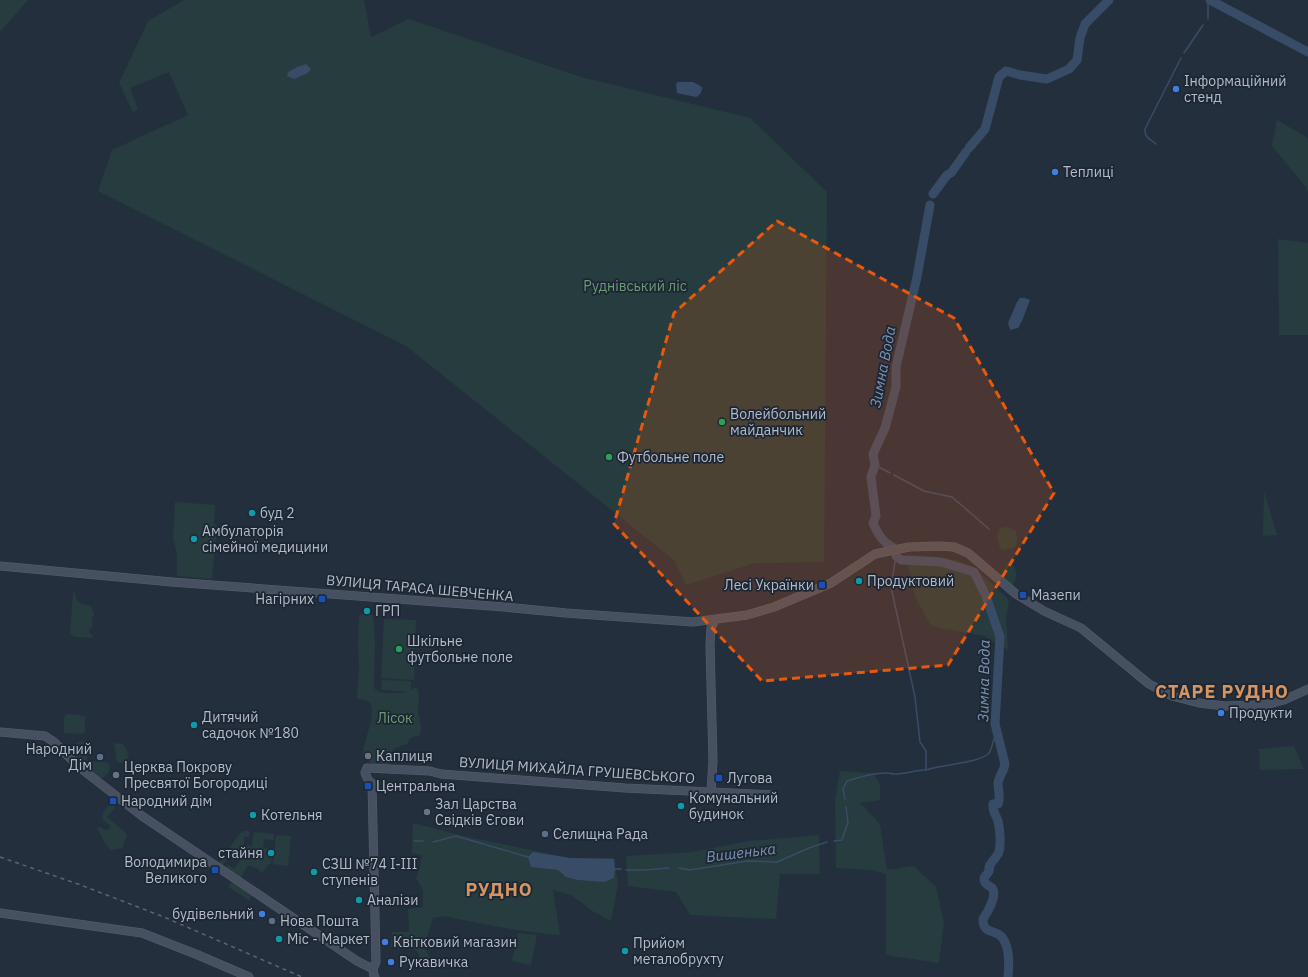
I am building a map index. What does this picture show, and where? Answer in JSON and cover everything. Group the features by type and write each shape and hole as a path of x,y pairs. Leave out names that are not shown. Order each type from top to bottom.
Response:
{"street":[{"name":"ВУЛИЦЯ ТАРАСА ШЕВЧЕНКА","path":"0,566 172,582 504,607 596,616 693,622 747,615 774,607 831,583 875,554 904,548 939,546 954,547 968,553 1016,594 1044,611 1081,628 1149,684 1172,696 1199,703 1225,706 1253,705 1268,704 1284,700 1308,689"},
{"path":"711,792 713,761 710,645 711,628 715,620"},
{"path":"0,732 45,736 54,742 79,767 142,816 374,973"},
{"name":"ВУЛИЦЯ МИХАЙЛА ГРУШЕВСЬКОГО","path":"374,973 376,962 372,788 370,773 380,769 430,771 441,774 625,788 773,795"},
{"path":"0,913 142,933 249,977"}],"highlighted area":[{"path":"777,221 954,318 1054,493 948,665 762,681 614,524 674,313"}],"green space":[{"path":"0,0 28,0 0,32"},
{"name":"Руднівський ліс","path":"184,0 364,0 371,37 409,19 581,77 750,118 827,192 824,562 755,563 686,585 674,560 406,346 98,191 112,150 188,115 169,72 130,88 138,109 133,112 119,83 148,21"},
{"path":"1277,120 1308,138 1308,193 1305,186 1272,146"},
{"path":"1278,239 1308,243 1308,335 1279,335"},
{"path":"1264,491 1277,535 1263,536"},
{"path":"175,502 215,505 214,523 217,526 212,579 177,576 177,555 173,538"},
{"path":"1007,527 1015,530 1017,542 1014,548 1003,550 999,545 997,538 998,531"},
{"path":"906,555 943,558 964,563 976,570 994,585 1009,600 1006,617 1008,650 984,636 931,626 915,597"},
{"path":"1009,563 1016,571 1015,580 1012,586 1004,582 1003,579 1005,567"},
{"path":"73,592 80,603 91,606 94,614 92,619 92,628 89,629 89,633 93,637 91,638 74,637 70,634"},
{"name":"Лісок","path":"362,614 373,615 375,645 374,688 384,693 404,693 407,692 381,690 382,680 411,681 411,690 417,688 419,694 418,711 421,730 419,736 411,738 408,743 393,749 389,767 374,765 363,757 363,751 371,721 372,708 367,700 358,699 357,696 359,667 359,616"},
{"name":"Шкільне футбольне поле","path":"384,619 416,620 414,680 381,678"},
{"path":"66,714 85,717 85,733 64,733 64,718"},
{"path":"86,741 92,743 93,746 92,748 88,749 87,761 106,762 110,766 107,774 100,779 90,772 89,766 82,764 76,759 76,744 78,742"},
{"path":"114,744 123,744 127,750 128,758 123,763 117,762"},
{"path":"1294,746 1304,769 1260,770 1259,749"},
{"path":"840,771 873,773 880,785 880,800 860,803 880,824 887,870 914,866 936,887 944,922 939,963 886,955 886,874 872,870 836,868 835,801"},
{"path":"109,804 113,804 115,808 107,817 125,832 127,836 122,848 111,850 106,846 97,829 101,827 108,830 111,826 102,819 103,813"},
{"path":"413,823 468,837 570,858 614,858 618,884 611,921 594,912 571,895 553,890 560,935 516,930 444,916 433,918 424,948 435,964 419,958 418,952 406,944 403,949 391,947 392,932 409,932 408,909 423,907 423,890 416,878 422,855 412,853"},
{"path":"250,831 249,837 244,837 244,845 252,846 254,832 274,834 274,840 264,839 263,848 270,849 269,855 272,856 271,864 269,864 262,873 258,869 248,865 240,879 225,868 228,865 234,869 240,861 236,859 238,856 243,857 243,853 233,853 223,866 219,863 240,833"},
{"path":"276,835 291,836 288,866 273,864"},
{"path":"819,835 820,874 780,874 776,919 690,915 676,892 628,886 626,856 692,852 749,841"},
{"path":"232,881 252,895 249,900 228,887"},
{"path":"518,933 537,935 531,965 512,961"}],"water":[{"path":"306,64 311,69 308,73 294,79 287,76 288,72"},
{"path":"678,82 693,82 702,87 701,92 696,97 677,93 676,84"},
{"path":"1020,298 1030,300 1018,328 1010,330 1008,323"},
{"path":"533,852 570,858 614,859 614,878 604,882 578,880 566,877 558,870 531,867 528,857"}],"waterway":[{"name":"Зимна Вода","path":"969,148 985,129 999,77 1006,71 1020,75 1047,79 1069,69 1077,60 1080,38 1085,24 1109,0"},
{"path":"1208,0 1208,19"},
{"path":"1210,0 1308,52"},
{"path":"1184,53 1203,25"},
{"path":"1156,144 1146,136 1145,129 1181,58"},
{"name":"Зимна Вода","path":"933,194 966,152"},
{"name":"Зимна Вода","path":"930,205 917,277 896,367 896,387 885,428 873,454 875,465 871,477 876,516 873,523 881,538 894,548 896,556 901,560 941,562 974,572 986,596 1000,637 995,724 1005,764 998,783 999,801 998,804 993,804 998,821 1000,849 990,865 990,869 984,879 986,884 994,891 994,895 983,919 987,930 996,933 1005,941 1009,967 1008,977"},
{"path":"875,465 890,473"},
{"path":"894,475 924,491 952,497 989,529"},
{"path":"845,799 843,789 847,781 878,773 898,774 926,770 926,751 920,742 915,697 891,587 896,556"},
{"path":"926,770 967,762 982,757 988,754 994,739 998,737"},
{"name":"Вишенька","path":"834,841 842,840 848,822 846,807"},
{"path":"433,842 456,836 528,857"},
{"path":"414,841 423,841"},
{"name":"Вишенька","path":"679,868 690,870 747,861 777,862 827,842"},
{"name":"Вишенька","path":"626,870 669,868"},
{"name":"Вишенька","path":"615,869 621,869"}],"railway":[{"path":"0,857 78,884 164,917 302,977"}],"place":[{"name":"Інформаційний стенд","path":"1176,89"},
{"name":"Теплиці","path":"1055,172"},
{"name":"Волейбольний майданчик","path":"722,422"},
{"name":"Футбольне поле","path":"609,457"},
{"name":"буд 2","path":"252,513"},
{"name":"Амбулаторія сімейної медицини","path":"194,539"},
{"name":"Продуктовий","path":"859,581"},
{"name":"Лесі Українки","path":"822,585"},
{"name":"Мазепи","path":"1023,595"},
{"name":"Нагірних","path":"322,599"},
{"name":"ГРП","path":"367,611"},
{"name":"Шкільне футбольне поле","path":"399,649"},
{"name":"Продукти","path":"1221,713"},
{"name":"Дитячий садочок №180","path":"194,725"},
{"name":"Каплиця","path":"368,756"},
{"name":"Народний Дім","path":"100,757"},
{"name":"Церква Покрову Пресвятої Богородиці","path":"116,775"},
{"name":"Лугова","path":"719,778"},
{"name":"Центральна","path":"368,786"},
{"name":"Народний дім","path":"113,801"},
{"name":"Комунальний будинок","path":"681,806"},
{"name":"Зал Царства Свідків Єгови","path":"427,812"},
{"name":"Котельня","path":"253,815"},
{"name":"Селищна Рада","path":"545,834"},
{"name":"стайня","path":"271,853"},
{"name":"Володимира Великого","path":"215,870"},
{"name":"СЗШ №74 І-ІІІ ступенів","path":"314,872"},
{"name":"Аналізи","path":"359,900"},
{"name":"будівельний","path":"262,914"},
{"name":"Нова Пошта","path":"272,921"},
{"name":"Міс - Маркет","path":"279,939"},
{"name":"Квітковий магазин","path":"385,942"},
{"name":"Прийом металобрухту","path":"625,951"},
{"name":"Рукавичка","path":"391,962"}],"district":[{"name":"СТАРЕ РУДНО","path":"1222,692"},
{"name":"РУДНО","path":"499,890"}]}
